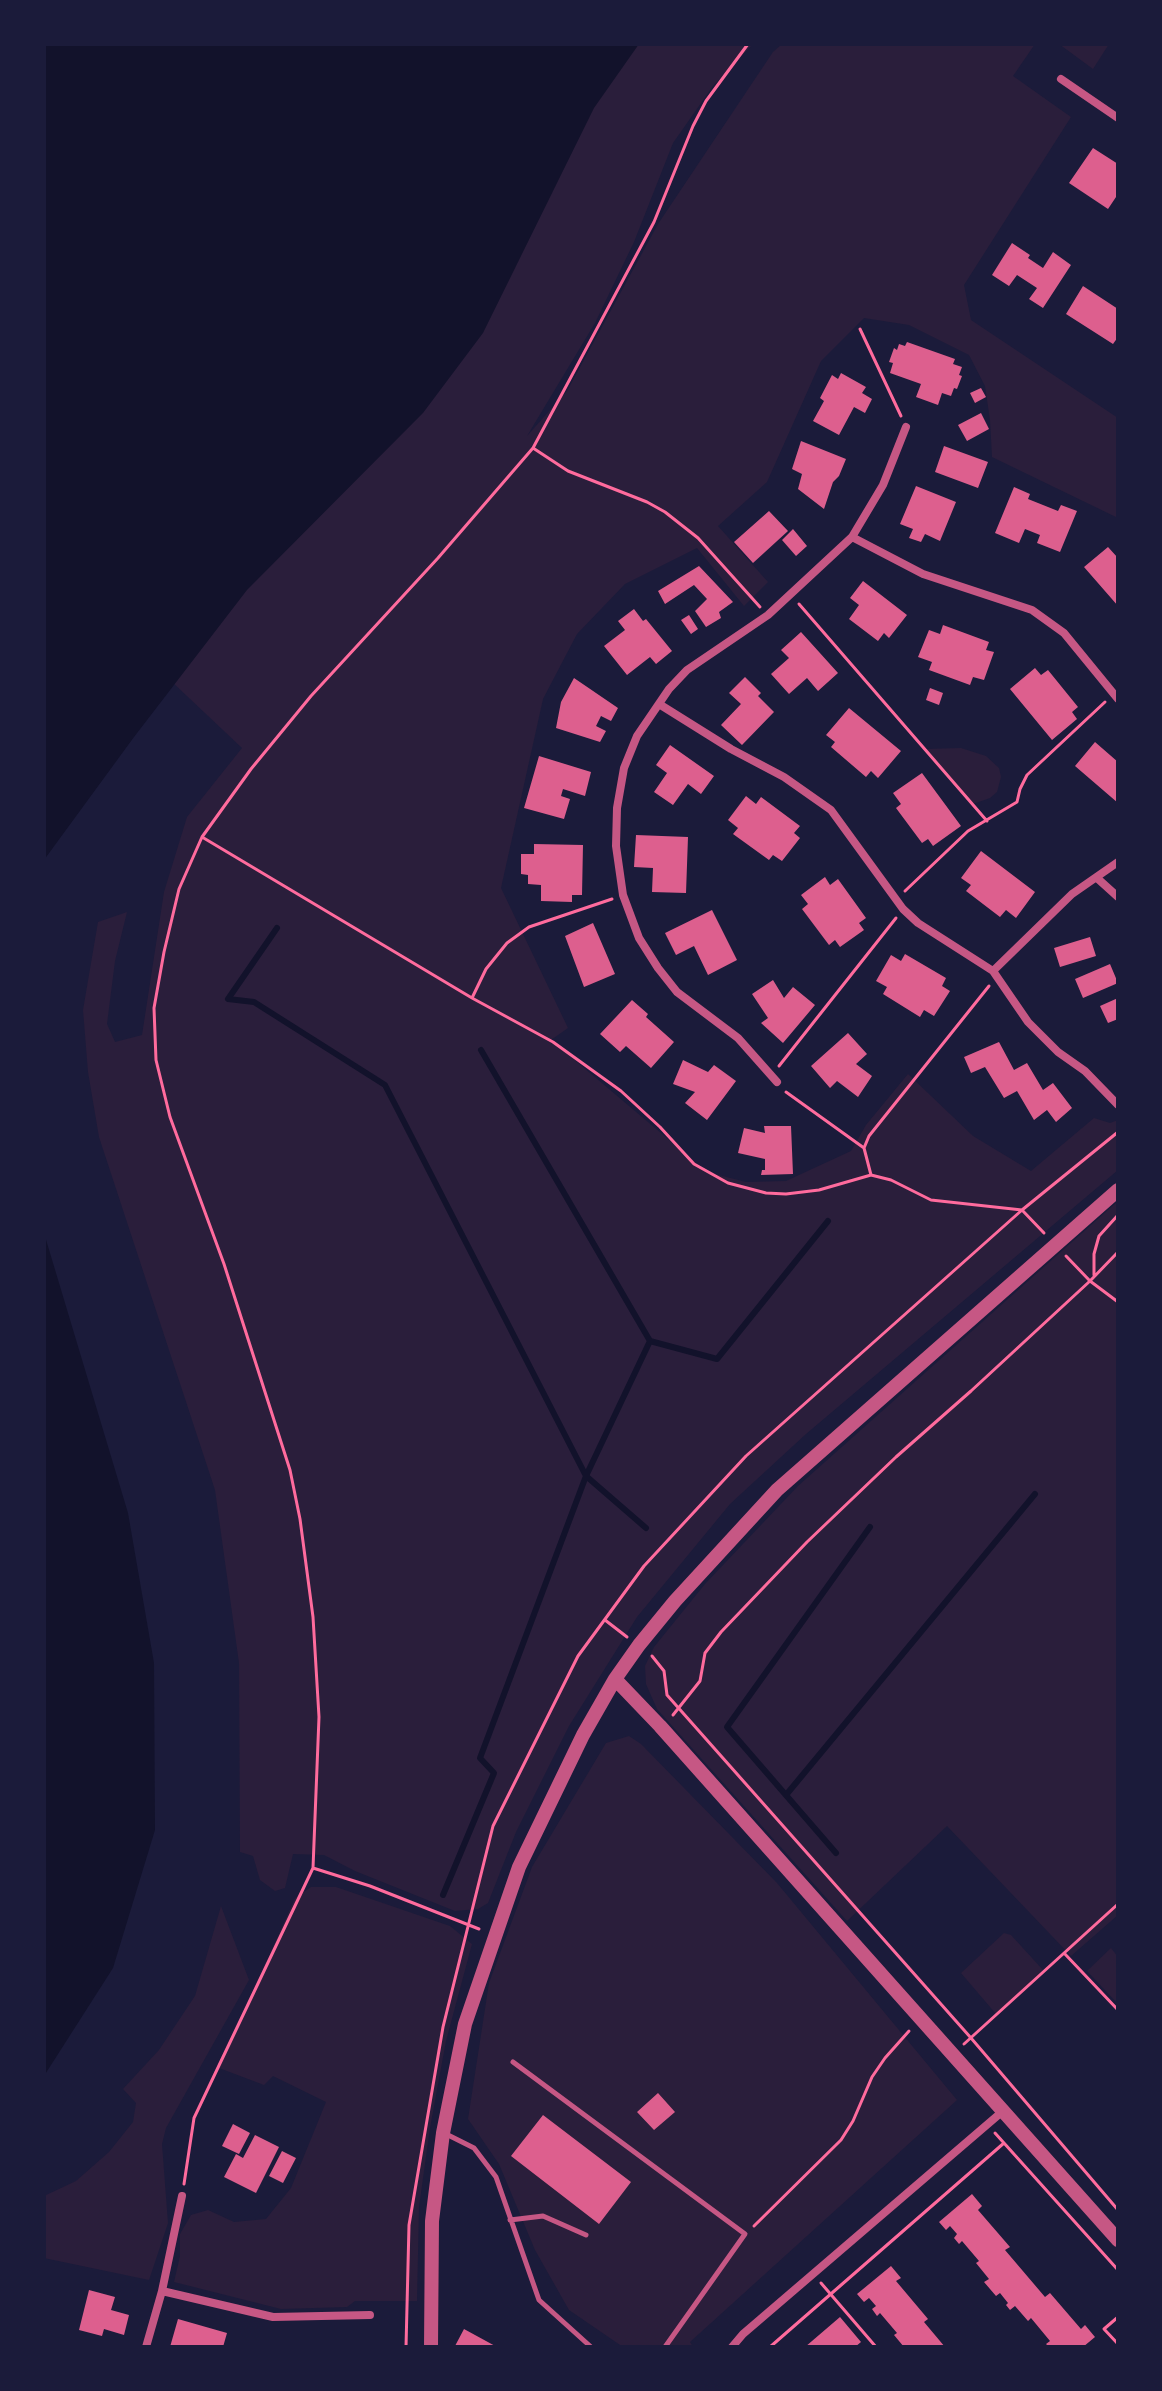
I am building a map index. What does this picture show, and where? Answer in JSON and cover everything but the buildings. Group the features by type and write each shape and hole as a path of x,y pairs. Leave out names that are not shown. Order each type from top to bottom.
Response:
{"street":[{"path":"1061,79 1118,118"},
{"path":"774,1079 738,1038 677,992 639,938 623,895 616,846 617,808 624,768 637,736 687,670 768,615 852,537 883,485 906,427"},
{"path":"852,537 923,574 1032,610 1064,633 1116,696"},
{"path":"659,704 731,749 784,777 831,810 903,909 918,923 995,974 1028,1022 1058,1052 1085,1071 1118,1105"},
{"path":"995,974 1072,894 1118,862"},
{"path":"1097,878 1118,897"},
{"path":"431,2347 432,2221 443,2133 465,2024 519,1867 583,1735 615,1679 639,1645 716,1554 777,1490 1118,1190"},
{"path":"615,1679 1118,2240"},
{"path":"732,2347 743,2334 1003,2111"},
{"path":"146,2347 162,2291 182,2196"},
{"path":"162,2291 273,2317 370,2315"}],"lane":[{"path":"513,2062 745,2234 665,2347"},
{"path":"443,2133 474,2148 496,2177 539,2300 591,2347"},
{"path":"510,2220 543,2216 586,2235"}],"path":[{"path":"182,2196 194,2118 313,1868 319,1767 317,1667 307,1568 295,1495 286,1457 224,1264 170,1117 156,1060 154,1008 179,889 202,837 251,769 311,696 438,558 533,448 654,222 706,101 748,44"},
{"path":"860,329 906,427"},
{"path":"533,448 568,471 647,502 682,524 768,615"},
{"path":"791,596 987,821"},
{"path":"896,899 968,831 1017,802 1027,775 1116,696"},
{"path":"202,837 472,998 553,1042 621,1091 694,1164 728,1183 766,1193 786,1194 819,1190 871,1175 891,1180 931,1200 1022,1210 1055,1245 1118,1302"},
{"path":"472,998 486,969 507,943 529,927 623,895"},
{"path":"864,1148 787,1094 774,1079 903,909"},
{"path":"871,1175 864,1148 869,1136 995,974"},
{"path":"1092,1279 1099,1236 1118,1215"},
{"path":"660,1726 679,1709 700,1681 705,1653 721,1632 807,1542 1118,1252"},
{"path":"605,1620 657,1661 664,1671 667,1695 971,2038 1118,2210"},
{"path":"313,1868 494,1933"},
{"path":"952,2055 1118,1904"},
{"path":"1064,1953 1118,2010"},
{"path":"745,2234 841,2140 872,2077 885,2058 921,2020"},
{"path":"987,2125 1118,2270"},
{"path":"770,2347 1004,2143"},
{"path":"813,2274 876,2347"},
{"path":"1118,2317 1104,2329 1118,2344"}],"shaded area":[{"path":"44,44 639,44 594,108 483,333 423,413 247,590 44,860"},
{"path":"207,44 753,44 713,86 673,143 634,242 595,323 527,436 567,391 658,224 773,52 782,44 1035,44 1013,76 1071,117 964,285 971,320 1118,418 1118,518 992,457 985,386 969,355 909,325 864,318 821,361 767,482 718,526 768,582 744,606 697,548 625,584 577,634 543,699 501,888 568,1028 551,1040 707,1172 746,1182 786,1181 851,1151 866,1125 908,1074 973,1136 1031,1171 1094,1118 1110,1123 1118,1120 1118,1170 806,1434 730,1504 637,1617 569,1726 516,1832 488,1903 478,1909 455,1911 355,1871 324,1855 293,1854 285,1888 275,1891 260,1880 253,1856 240,1852 239,1663 215,1490 99,1137 88,1072 83,1010 98,922 127,912 115,961 107,1024 115,1042 142,1035 164,892 187,817 242,748 44,561 44,463"},
{"path":"1059,44 1109,44 1093,69"},
{"path":"961,748 986,756 999,768 1001,777 997,792 990,798 973,804 926,749"},
{"path":"1118,1201 1118,1915 1071,1956 947,1826 847,1921 657,1709 646,1684 645,1666 654,1647 705,1584 798,1486"},
{"path":"44,1233 128,1513 154,1663 155,1830 113,1968 44,2076"},
{"path":"629,1736 641,1744 777,1883 957,2100 690,2342 693,2347 623,2347 569,2310 535,2250 499,2164 468,2119 489,1983 532,1867 606,1743"},
{"path":"311,1887 336,1887 450,1926 472,1944 446,2041 430,2128 419,2207 417,2301 355,2301 347,2307 281,2309 174,2282 180,2256 180,2234 191,2215 208,2210 234,2222 266,2219 291,2188 326,2102 273,2076 264,2085 219,2068 295,1898"},
{"path":"221,1906 249,1980 166,2128 162,2144 168,2223 149,2280 44,2258 44,2196 76,2181 109,2152 133,2122 136,2103 123,2089 159,2050 195,1996"},
{"path":"1004,1933 1011,1935 1043,1970 996,2014 961,1973"},
{"path":"1111,1948 1118,1957 1118,2004 1087,1971"}],"waterway":[{"path":"277,928 228,999 254,1002 385,1085 586,1476 646,1528"},
{"path":"443,1895 494,1773 480,1758 586,1476 650,1341 481,1050"},
{"path":"650,1341 717,1359 828,1221"},
{"path":"786,1795 1035,1494"},
{"path":"836,1853 727,1727 870,1527"}]}
